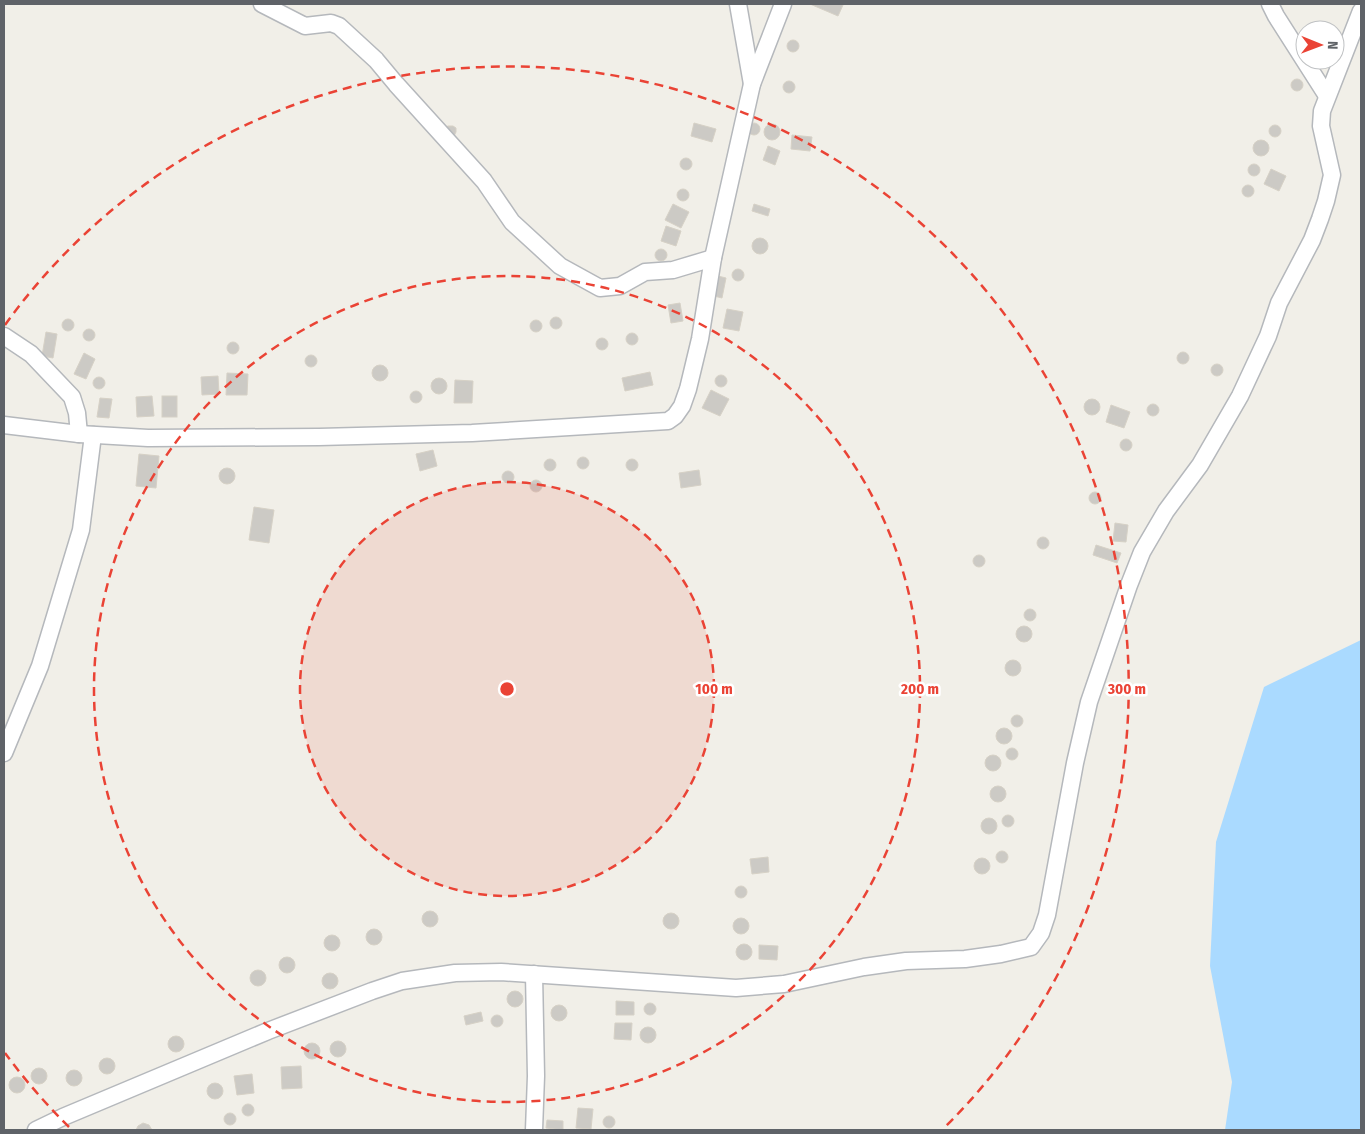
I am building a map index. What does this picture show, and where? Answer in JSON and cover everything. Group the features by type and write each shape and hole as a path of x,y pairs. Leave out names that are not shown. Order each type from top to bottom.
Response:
{"street":[{"path":"262,4 305,26 331,23 340,26 376,60 484,181 512,222 560,266 600,288 620,286 645,272 672,270 713,258"},
{"path":"738,4 752,84"},
{"path":"4,425 86,435 148,438 319,437 472,433 668,422 682,406 688,389 700,339 713,258 752,84 783,4"},
{"path":"1270,4 1327,96"},
{"path":"36,1130 62,1117 268,1030 372,990 402,981 455,973 534,974 736,988 784,984 864,967 906,961 965,959 1001,954 1031,947 1041,933 1047,915 1075,763 1089,702 1107,644 1142,552 1166,512 1200,465 1240,396 1268,336 1279,303 1312,240 1320,219 1332,175 1321,126 1322,111 1361,11"},
{"path":"4,336 31,354 72,397 86,435 81,530 40,666 4,753"},
{"path":"534,974 536,1076 534,1130"}],"water":[{"path":"1361,640 1361,1130 1225,1130 1232,1082 1210,966 1216,842 1264,687"}],"building":[{"path":"810,4 840,4 843,5 838,16"},
{"path":"795,40 798,41 798,51 791,52 788,51 787,44 788,41"},
{"path":"1295,79 1299,79 1303,85 1299,91 1295,91 1291,87 1291,83"},
{"path":"791,81 794,82 794,92 787,93 784,92 783,85 784,82"},
{"path":"694,123 716,129 712,142 691,136"},
{"path":"752,123 756,123 760,129 756,135 752,135 748,131 748,127"},
{"path":"772,124 778,126 780,132 778,138 772,140 766,138 764,132 766,126"},
{"path":"1273,125 1277,125 1281,131 1277,137 1273,137 1269,133 1269,129"},
{"path":"446,127 456,128 454,136"},
{"path":"792,135 812,137 810,151 791,149"},
{"path":"1261,140 1267,142 1269,148 1267,154 1261,156 1255,154 1253,148 1255,142"},
{"path":"768,146 780,151 775,165 763,160"},
{"path":"684,158 688,158 692,164 688,170 684,170 680,166 680,162"},
{"path":"1252,164 1256,164 1260,170 1256,176 1252,176 1248,172 1248,168"},
{"path":"1271,169 1286,176 1279,191 1264,184"},
{"path":"1246,185 1250,185 1254,191 1250,197 1246,197 1242,193 1242,189"},
{"path":"681,189 685,189 689,195 685,201 681,201 677,197 677,193"},
{"path":"673,204 689,212 681,228 665,220"},
{"path":"754,204 770,209 768,216 752,211"},
{"path":"666,226 681,231 676,246 661,241"},
{"path":"760,238 766,240 768,246 766,252 760,254 754,252 752,246 754,240"},
{"path":"659,249 663,249 667,255 663,261 659,261 655,257 655,253"},
{"path":"736,269 740,269 744,275 740,281 736,281 732,277 732,273"},
{"path":"718,276 726,278 722,298 714,296"},
{"path":"680,303 683,321 671,323 668,305"},
{"path":"727,309 743,312 739,331 723,328"},
{"path":"558,317 561,318 561,328 554,329 551,328 550,321 551,318"},
{"path":"66,319 70,319 74,325 70,331 66,331 62,327 62,323"},
{"path":"534,320 538,320 542,326 538,332 534,332 530,328 530,324"},
{"path":"91,329 94,330 94,340 87,341 84,340 83,333 84,330"},
{"path":"46,332 57,334 53,358 42,356"},
{"path":"630,333 634,333 638,339 634,345 630,345 626,341 626,337"},
{"path":"600,338 604,338 608,344 604,350 600,350 596,346 596,342"},
{"path":"235,342 238,343 238,353 231,354 228,353 227,346 228,343"},
{"path":"1181,352 1185,352 1189,358 1185,364 1181,364 1177,360 1177,356"},
{"path":"84,353 95,359 86,379 74,374"},
{"path":"309,355 313,355 317,361 313,367 309,367 305,363 305,359"},
{"path":"1215,364 1219,364 1223,370 1219,376 1215,376 1211,372 1211,368"},
{"path":"380,365 386,367 388,373 386,379 380,381 374,379 372,373 374,367"},
{"path":"650,372 653,385 625,391 622,378"},
{"path":"227,373 248,374 247,395 226,395"},
{"path":"719,375 723,375 727,381 723,387 719,387 715,383 715,379"},
{"path":"218,376 219,394 202,395 201,377"},
{"path":"97,377 101,377 105,383 101,389 97,389 93,385 93,381"},
{"path":"439,378 445,380 447,386 445,392 439,394 433,392 431,386 433,380"},
{"path":"455,380 473,381 472,403 454,403"},
{"path":"711,390 729,399 720,416 702,408"},
{"path":"414,391 418,391 422,397 418,403 414,403 410,399 410,395"},
{"path":"152,396 154,416 137,417 136,397"},
{"path":"162,396 177,396 177,417 162,417"},
{"path":"100,398 112,399 109,418 97,417"},
{"path":"1092,399 1098,401 1100,407 1098,413 1092,415 1086,413 1084,407 1086,401"},
{"path":"1151,404 1155,404 1159,410 1155,416 1151,416 1147,412 1147,408"},
{"path":"1111,405 1130,412 1124,428 1106,422"},
{"path":"1124,439 1128,439 1132,445 1128,451 1124,451 1120,447 1120,443"},
{"path":"433,450 437,466 420,471 416,454"},
{"path":"139,454 159,456 156,488 136,486"},
{"path":"585,457 588,458 588,468 581,469 578,468 577,461 578,458"},
{"path":"548,459 552,459 556,465 552,471 548,471 544,467 544,463"},
{"path":"630,459 634,459 638,465 634,471 630,471 626,467 626,463"},
{"path":"227,468 233,470 235,476 233,482 227,484 221,482 219,476 221,470"},
{"path":"699,470 701,485 681,488 679,473"},
{"path":"510,471 513,472 513,482 506,483 503,482 502,475 503,472"},
{"path":"538,480 541,481 541,491 534,492 531,491 530,484 531,481"},
{"path":"1093,492 1097,492 1101,498 1097,504 1093,504 1089,500 1089,496"},
{"path":"254,507 274,510 269,543 249,540"},
{"path":"1115,523 1128,525 1126,542 1113,541"},
{"path":"1041,537 1045,537 1049,543 1045,549 1041,549 1037,545 1037,541"},
{"path":"1096,545 1121,553 1117,563 1093,555"},
{"path":"977,555 981,555 985,561 981,567 977,567 973,563 973,559"},
{"path":"1028,609 1032,609 1036,615 1032,621 1028,621 1024,617 1024,613"},
{"path":"1024,626 1030,628 1032,634 1030,640 1024,642 1018,640 1016,634 1018,628"},
{"path":"1013,660 1019,662 1021,668 1019,674 1013,676 1007,674 1005,668 1007,662"},
{"path":"1015,715 1019,715 1023,721 1019,727 1015,727 1011,723 1011,719"},
{"path":"1004,728 1010,730 1012,736 1010,742 1004,744 998,742 996,736 998,730"},
{"path":"1010,748 1014,748 1018,754 1014,760 1010,760 1006,756 1006,752"},
{"path":"993,755 999,757 1001,763 999,769 993,771 987,769 985,763 987,757"},
{"path":"998,786 1004,788 1006,794 1004,800 998,802 992,800 990,794 992,788"},
{"path":"1006,815 1010,815 1014,821 1010,827 1006,827 1002,823 1002,819"},
{"path":"989,818 995,820 997,826 995,832 989,834 983,832 981,826 983,820"},
{"path":"1000,851 1004,851 1008,857 1004,863 1000,863 996,859 996,855"},
{"path":"768,857 769,872 752,874 750,859"},
{"path":"982,858 988,860 990,866 988,872 982,874 976,872 974,866 976,860"},
{"path":"739,886 743,886 747,892 743,898 739,898 735,894 735,890"},
{"path":"430,911 436,913 438,919 436,925 430,927 424,925 422,919 424,913"},
{"path":"671,913 677,915 679,921 677,927 671,929 665,927 663,921 665,915"},
{"path":"741,918 747,920 749,926 747,932 741,934 735,932 733,926 735,920"},
{"path":"374,929 380,931 382,937 380,943 374,945 368,943 366,937 368,931"},
{"path":"332,935 338,937 340,943 338,949 332,951 326,949 324,943 326,937"},
{"path":"744,944 750,946 752,952 750,958 744,960 738,958 736,952 738,946"},
{"path":"759,945 778,946 777,960 759,959"},
{"path":"287,957 293,959 295,965 293,971 287,973 281,971 279,965 281,959"},
{"path":"258,970 264,972 266,978 264,984 258,986 252,984 250,978 252,972"},
{"path":"330,973 336,975 338,981 336,987 330,989 324,987 322,981 324,975"},
{"path":"515,991 521,993 523,999 521,1005 515,1007 509,1005 507,999 509,993"},
{"path":"616,1001 634,1002 634,1015 616,1015"},
{"path":"648,1003 652,1003 656,1009 652,1015 648,1015 644,1011 644,1007"},
{"path":"559,1005 565,1007 567,1013 565,1019 559,1021 553,1019 551,1013 553,1007"},
{"path":"481,1012 483,1021 466,1025 464,1016"},
{"path":"497,1015 503,1021 497,1027 491,1021"},
{"path":"615,1023 632,1023 631,1040 614,1039"},
{"path":"648,1027 654,1029 656,1035 654,1041 648,1043 642,1041 640,1035 642,1029"},
{"path":"176,1036 182,1038 184,1044 182,1050 176,1052 170,1050 168,1044 170,1038"},
{"path":"338,1041 344,1043 346,1049 344,1055 338,1057 332,1055 330,1049 332,1043"},
{"path":"312,1043 318,1045 320,1051 318,1057 312,1059 306,1057 304,1051 306,1045"},
{"path":"107,1058 113,1060 115,1066 113,1072 107,1074 101,1072 99,1066 101,1060"},
{"path":"301,1066 302,1088 282,1089 281,1067"},
{"path":"39,1068 45,1070 47,1076 45,1082 39,1084 33,1082 31,1076 33,1070"},
{"path":"74,1070 80,1072 82,1078 80,1084 74,1086 68,1084 66,1078 68,1072"},
{"path":"252,1074 254,1093 237,1095 234,1076"},
{"path":"17,1077 23,1079 25,1085 23,1091 17,1093 11,1091 9,1085 11,1079"},
{"path":"215,1083 221,1085 223,1091 221,1097 215,1099 209,1097 207,1091 209,1085"},
{"path":"246,1104 250,1104 254,1110 250,1116 246,1116 242,1112 242,1108"},
{"path":"578,1108 593,1109 591,1129 576,1128"},
{"path":"228,1113 232,1113 236,1119 232,1125 228,1125 224,1121 224,1117"},
{"path":"609,1116 615,1122 609,1128 603,1122"},
{"path":"547,1120 563,1121 563,1130 546,1128"},
{"path":"143,1123 149,1125 152,1130 136,1130"}]}
